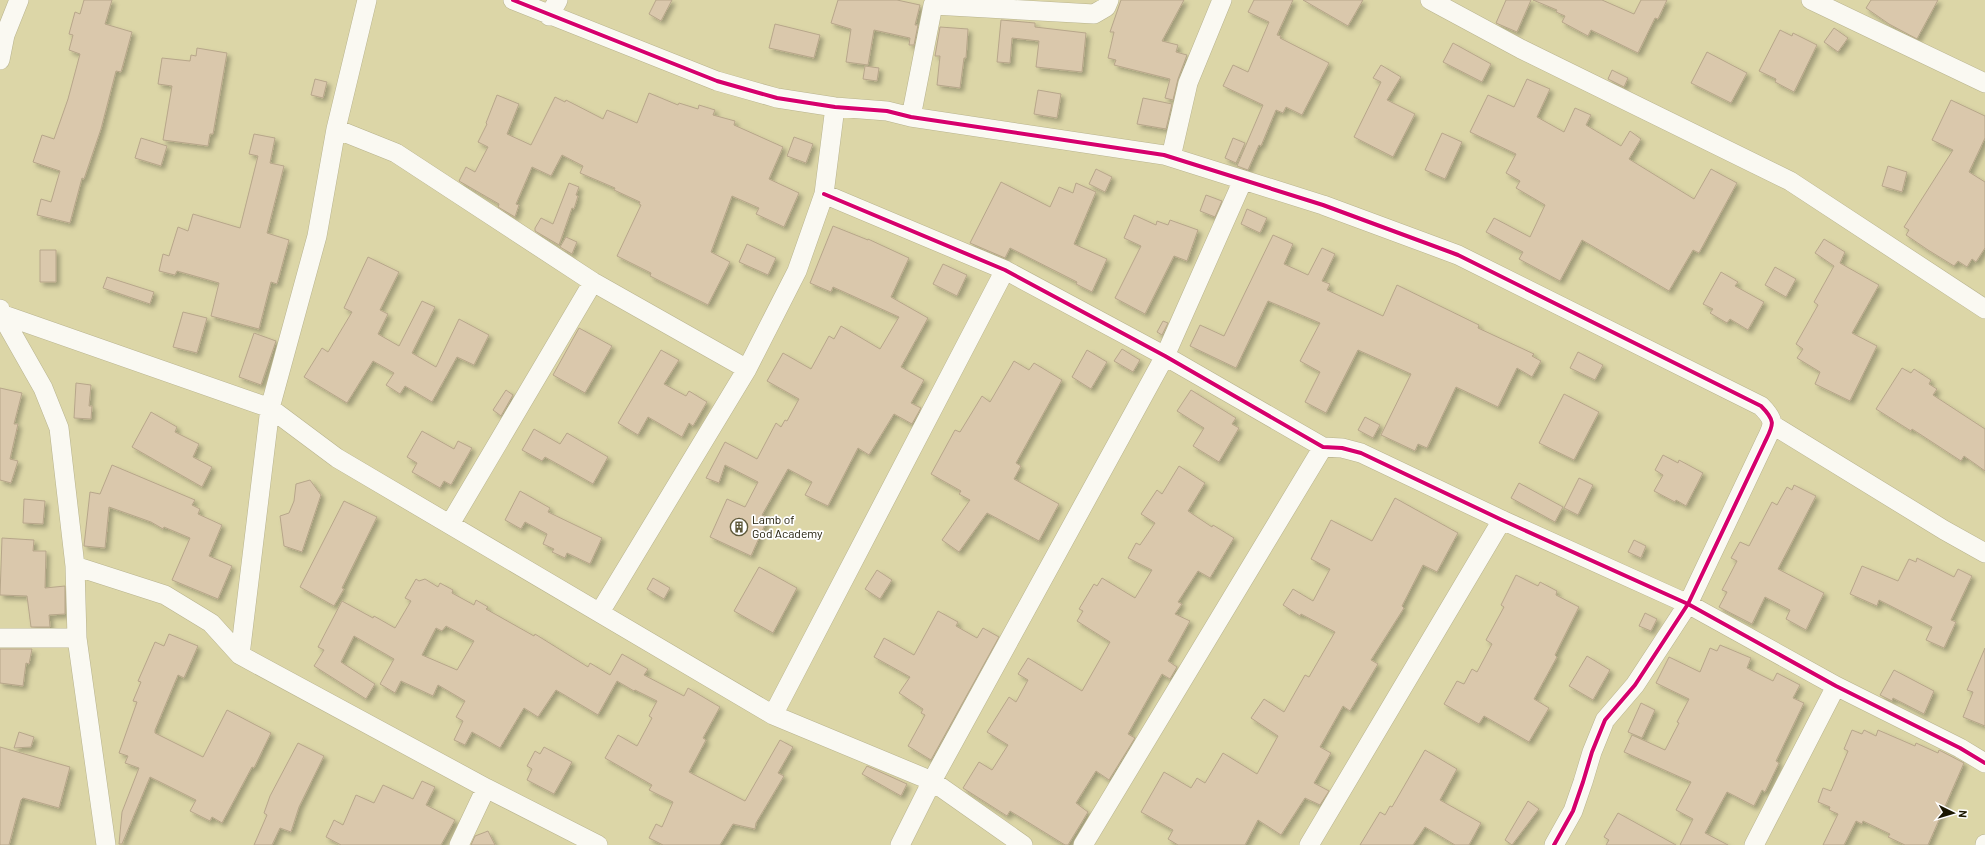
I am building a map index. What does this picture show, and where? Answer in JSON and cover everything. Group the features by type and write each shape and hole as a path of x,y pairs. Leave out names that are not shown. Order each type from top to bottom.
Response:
{"street":[{"path":"0,60 5,35 19,0"},
{"path":"240,655 270,408 317,236 336,129 367,0"},
{"path":"513,0 554,8 717,81 777,98 835,107 887,111 911,117 1171,157 1330,208 1458,254 1761,406 1772,416 1773,425 1688,604 1635,685 1605,720 1592,752 1584,782 1573,811 1554,845"},
{"path":"911,117 933,5 1094,14 1106,6 1109,0"},
{"path":"1171,157 1188,83 1222,0"},
{"path":"1811,0 1985,83"},
{"path":"1441,3 1521,49 1790,181 1985,309"},
{"path":"600,612 747,369 797,271 824,194 835,107"},
{"path":"336,129 396,154 593,282 747,369"},
{"path":"900,845 932,781 1165,356 1243,180"},
{"path":"824,194 1005,270 1165,356 1323,447 1342,448 1362,453 1502,520 1688,604 1836,686 1960,748 1985,763"},
{"path":"773,715 1005,270"},
{"path":"450,524 593,282"},
{"path":"1,311 270,408 337,458 773,715 932,781 1023,845"},
{"path":"1,311 43,388 60,428 75,566 77,638 106,845"},
{"path":"1773,425 1944,530 1985,553"},
{"path":"1083,845 1323,447"},
{"path":"1309,845 1502,520"},
{"path":"75,566 165,595 211,623 240,655 486,788 598,845"},
{"path":"0,638 77,638"},
{"path":"1754,845 1836,686"},
{"path":"459,845 486,788"}],"building":[{"path":"84,0 112,0 105,24 132,32 121,72 116,71 101,129 84,179 82,178 70,223 37,215 41,199 51,202 60,171 33,162 42,135 54,139 68,99 80,54 69,50 73,35 69,34 75,12 80,14"},
{"path":"656,0 672,0 661,21 649,14"},
{"path":"838,0 897,0 920,5 915,25 918,25 914,45 909,45 910,38 874,30 868,65 846,62 851,29 831,23"},
{"path":"1121,0 1184,0 1162,41 1178,45 1176,52 1187,55 1178,79 1173,100 1165,98 1170,79 1114,65 1116,60 1108,58 1114,32 1110,32"},
{"path":"1254,0 1293,0 1277,35 1281,36 1280,38 1329,63 1302,115 1286,107 1283,113 1276,110 1261,146 1259,145 1248,170 1237,166 1263,105 1223,86 1233,65 1248,72 1269,22 1248,12"},
{"path":"1303,0 1363,0 1348,26"},
{"path":"1506,0 1531,0 1517,32 1496,23"},
{"path":"1533,0 1602,0 1634,14 1641,0 1667,0 1658,19 1655,18 1638,53 1591,30 1588,36 1562,22 1565,16 1556,12 1557,10"},
{"path":"1871,0 1938,0 1917,39 1889,24 1866,8"},
{"path":"1001,20 1035,23 1035,27 1086,33 1082,72 1036,67 1039,41 1012,38 1010,63 997,62"},
{"path":"775,24 820,35 814,58 769,48"},
{"path":"940,27 968,29 966,58 964,58 960,88 937,85 940,56 935,56"},
{"path":"1834,28 1848,38 1838,52 1824,42"},
{"path":"1780,30 1792,36 1793,33 1817,45 1794,92 1775,82 1776,79 1759,71"},
{"path":"1453,43 1491,64 1482,82 1443,62"},
{"path":"197,48 227,53 213,134 210,134 208,146 163,140 172,86 158,84 162,58 190,61 191,55 196,56"},
{"path":"1707,52 1747,73 1731,103 1691,83"},
{"path":"1381,65 1401,77 1387,100 1415,114 1393,157 1354,137 1381,82 1373,78"},
{"path":"865,66 879,68 877,81 863,79"},
{"path":"1612,70 1628,78 1624,87 1608,79"},
{"path":"315,79 327,82 323,98 311,95"},
{"path":"1527,79 1550,89 1537,117 1564,132 1575,108 1591,115 1586,125 1621,146 1630,131 1641,139 1629,159 1694,199 1711,169 1737,183 1699,253 1693,250 1669,291 1582,240 1560,281 1519,259 1523,252 1486,232 1494,218 1530,237 1545,205 1516,188 1520,181 1506,173 1516,154 1470,132 1488,95 1514,107"},
{"path":"1038,90 1061,94 1057,118 1034,114"},
{"path":"649,93 678,105 679,103 698,109 699,105 715,110 713,115 735,121 734,125 783,147 769,179 799,193 784,227 756,214 759,208 732,196 711,252 730,262 708,305 650,276 651,273 617,256 641,205 639,204 640,202 614,190 615,188 580,173 583,166 562,155 551,176 532,167 516,204 519,205 515,217 498,207 499,204 459,181 466,167 475,172 488,147 478,142 487,124 486,123 497,95 519,104 507,134 531,145 555,97 565,102 566,100 603,119 607,110 637,123"},
{"path":"1143,98 1172,104 1166,129 1137,124"},
{"path":"1951,100 1985,116 1985,138 1969,172 1985,182 1985,248 1976,262 1972,259 1967,267 1958,261 1954,266 1928,250 1906,235 1909,230 1904,227 1953,150 1932,140"},
{"path":"1442,133 1462,142 1445,179 1425,170"},
{"path":"254,134 275,138 270,163 284,166 267,233 289,240 277,284 271,282 259,329 211,316 219,283 177,271 175,275 159,271 163,254 169,256 178,227 188,231 193,214 240,228 258,156 249,154"},
{"path":"794,137 813,144 806,163 787,156"},
{"path":"141,138 167,146 161,166 135,158"},
{"path":"1233,138 1245,143 1236,163 1225,158"},
{"path":"1888,166 1907,172 1902,192 1882,186"},
{"path":"1096,169 1112,177 1105,192 1089,184"},
{"path":"1001,182 1050,207 1059,187 1073,193 1076,183 1096,192 1074,244 1107,259 1092,292 1076,284 1077,282 1010,248 1005,258 970,243"},
{"path":"569,183 579,187 576,195 578,196 574,209 572,208 559,245 535,231 535,228 541,218 553,224"},
{"path":"1206,195 1222,201 1215,217 1200,211"},
{"path":"1247,209 1267,218 1260,233 1241,224"},
{"path":"1134,215 1156,225 1157,221 1168,225 1170,220 1198,230 1187,261 1174,256 1145,314 1115,298 1141,246 1124,238"},
{"path":"833,226 868,239 909,258 891,297 928,318 901,367 924,380 911,403 921,408 912,424 894,414 869,455 858,448 828,506 805,495 812,482 788,469 762,515 768,518 751,556 710,537 727,499 745,507 758,482 725,465 719,483 706,478 725,442 757,459 776,423 781,427 785,420 787,421 799,399 767,381 783,353 811,369 829,336 834,339 841,326 880,349 899,317 833,287 831,292 810,283"},
{"path":"1273,235 1293,244 1284,264 1308,275 1322,248 1335,254 1322,281 1330,284 1327,290 1383,316 1397,285 1479,325 1478,328 1534,354 1532,356 1541,361 1532,377 1517,368 1498,407 1456,387 1427,448 1418,444 1415,451 1381,435 1411,374 1358,350 1326,413 1305,402 1320,372 1300,361 1320,323 1268,301 1236,368 1190,346 1200,325 1224,336"},
{"path":"566,237 577,242 572,254 560,247"},
{"path":"1824,239 1845,252 1840,263 1879,285 1852,333 1877,346 1850,401 1815,384 1820,372 1797,358 1803,349 1796,344 1818,305 1814,302 1834,266 1815,253"},
{"path":"747,244 776,258 768,275 739,262"},
{"path":"40,250 56,250 56,282 40,282"},
{"path":"368,257 399,272 380,310 388,314 378,334 399,346 422,301 435,307 412,353 436,367 459,319 489,335 474,365 457,357 432,402 405,386 400,394 386,385 394,373 373,361 347,403 304,377 322,348 328,352 352,312 344,308"},
{"path":"943,264 967,275 957,296 933,284"},
{"path":"1775,267 1796,279 1786,297 1765,285"},
{"path":"1721,272 1738,282 1735,286 1764,302 1748,330 1730,319 1727,323 1710,313 1713,309 1703,304"},
{"path":"107,277 154,292 150,304 103,288"},
{"path":"183,312 207,318 197,353 173,347"},
{"path":"1163,321 1168,323 1162,335 1157,332"},
{"path":"579,328 612,346 585,393 553,375"},
{"path":"254,333 276,341 261,385 239,377"},
{"path":"1122,349 1140,360 1133,372 1114,361"},
{"path":"661,350 679,360 664,384 686,396 689,391 707,402 693,426 689,423 682,437 648,417 638,435 618,423"},
{"path":"1087,350 1107,362 1091,389 1072,377"},
{"path":"1578,352 1603,365 1595,380 1570,368"},
{"path":"1014,361 1029,370 1034,363 1062,380 1016,463 1021,466 1014,479 1059,504 1039,541 987,513 959,552 942,540 970,500 959,494 961,491 931,474 955,430 960,432 982,396 990,402"},
{"path":"1902,368 1911,373 1914,369 1931,380 1929,384 1937,389 1933,395 1985,429 1985,471 1964,456 1961,461 1912,429 1911,431 1876,409"},
{"path":"76,383 91,385 89,406 92,406 91,419 74,418"},
{"path":"0,388 22,393 14,424 18,424 10,459 18,461 11,483 0,480"},
{"path":"506,390 513,395 501,416 493,410"},
{"path":"1191,390 1236,418 1232,424 1239,428 1219,462 1193,446 1204,428 1177,411"},
{"path":"1564,394 1599,412 1574,460 1539,443"},
{"path":"151,412 177,427 175,432 199,444 193,457 212,467 202,487 132,447"},
{"path":"1365,417 1380,425 1373,438 1358,430"},
{"path":"534,429 560,444 567,433 608,457 593,484 545,457 542,461 522,450"},
{"path":"422,431 454,449 458,441 472,448 451,485 444,481 440,488 412,472 417,463 407,457"},
{"path":"1663,455 1678,463 1679,460 1703,473 1686,506 1654,491 1663,475 1655,470"},
{"path":"112,465 195,500 192,505 200,509 198,514 222,525 209,556 232,566 218,599 172,580 190,538 164,527 163,529 151,522 109,507 105,548 84,546 90,492 100,494"},
{"path":"1179,466 1205,483 1188,511 1212,527 1213,525 1234,538 1210,578 1198,571 1178,602 1182,604 1175,614 1190,621 1168,661 1177,667 1170,679 1162,674 1128,734 1135,738 1109,780 1096,771 1076,803 1088,812 1068,845 1065,845 1010,811 1007,816 963,788 979,762 992,770 1008,745 987,732 1009,697 1016,702 1028,680 1018,674 1028,658 1082,691 1110,642 1077,621 1083,611 1079,609 1094,584 1097,586 1102,578 1135,598 1152,570 1128,558 1136,543 1140,545 1155,523 1141,514 1157,490 1162,494"},
{"path":"1579,478 1593,485 1578,515 1564,508"},
{"path":"310,480 321,495 302,552 284,546 280,516 289,513 294,501 296,484"},
{"path":"1519,483 1563,507 1555,522 1511,498"},
{"path":"1794,485 1816,496 1778,569 1824,593 1806,630 1786,619 1790,610 1765,597 1752,624 1719,607 1727,592 1722,590 1737,561 1731,558 1740,542 1749,546 1772,502 1777,505 1787,487 1792,490"},
{"path":"520,491 550,508 548,512 602,538 590,564 567,553 565,558 552,552 554,549 543,544 547,534 525,522 521,529 505,520"},
{"path":"1395,498 1458,533 1437,572 1423,565 1402,606 1404,608 1371,660 1378,664 1350,711 1343,706 1320,747 1331,753 1314,783 1329,791 1320,805 1305,798 1281,835 1258,820 1245,845 1178,845 1168,839 1173,830 1141,812 1164,772 1191,788 1197,778 1205,783 1223,753 1257,774 1278,736 1251,718 1264,699 1284,712 1305,675 1309,677 1335,632 1301,614 1300,616 1283,605 1293,589 1313,601 1330,569 1311,559 1331,520 1372,541"},
{"path":"24,499 45,501 43,524 23,523"},
{"path":"344,501 377,517 342,588 344,589 334,606 300,587"},
{"path":"2,538 34,540 33,551 46,551 45,588 65,586 65,614 49,615 50,627 31,627 27,596 0,595"},
{"path":"1634,540 1646,546 1641,558 1628,552"},
{"path":"1917,558 1954,577 1958,569 1972,576 1951,620 1956,622 1944,648 1926,640 1932,627 1879,600 1877,606 1850,594 1862,566 1898,581 1909,559 1916,562"},
{"path":"759,567 797,588 773,633 734,611"},
{"path":"877,570 892,580 880,599 865,589"},
{"path":"1516,575 1538,586 1540,582 1557,591 1556,595 1579,607 1555,655 1557,657 1534,699 1549,708 1529,742 1484,716 1479,724 1444,704 1457,681 1464,684 1472,669 1477,672 1492,644 1486,640 1504,607 1501,605"},
{"path":"653,578 670,588 664,599 647,589"},
{"path":"416,579 419,581 425,579 438,587 440,583 453,590 452,593 474,605 476,600 488,607 486,609 534,636 535,634 588,667 590,663 610,675 622,654 648,669 644,675 684,696 688,688 720,707 703,738 706,740 689,772 745,801 780,740 793,747 778,773 784,776 756,823 755,829 733,824 720,845 663,845 649,838 656,824 662,827 673,802 649,790 652,785 605,758 618,735 637,746 652,718 649,716 657,701 635,690 634,691 617,681 598,715 556,690 538,717 524,708 500,748 472,732 465,745 454,740 463,721 456,717 465,701 438,685 433,696 401,681 395,693 380,684 394,659 354,636 341,662 375,684 366,699 314,666 324,650 318,647 342,601 395,628 411,601 405,598","holes":["446,626 474,641 457,670 422,655 436,628 442,631"]},
{"path":"938,611 958,622 956,626 977,638 983,628 999,637 931,760 908,746 925,715 921,713 923,709 899,693 910,677 874,657 884,638 914,655"},
{"path":"1645,613 1657,619 1651,631 1639,626"},
{"path":"169,634 198,646 184,678 178,675 155,733 203,757 227,710 271,733 254,768 252,767 222,823 212,817 210,821 190,811 196,800 150,777 122,844 119,844 122,812 139,768 125,763 128,756 119,753 137,702 133,701 141,682 138,681 155,642 164,646"},
{"path":"1720,645 1751,658 1747,668 1773,681 1777,673 1800,685 1793,698 1804,703 1776,761 1779,763 1765,792 1762,790 1754,806 1727,792 1705,833 1728,845 1680,845 1693,819 1676,810 1691,782 1624,752 1632,735 1665,750 1679,723 1677,722 1689,699 1656,683 1669,657 1700,672 1710,648 1717,651"},
{"path":"1985,648 1985,726 1963,717 1973,692 1967,690"},
{"path":"0,649 32,649 29,664 26,663 23,686 0,683"},
{"path":"1587,656 1610,670 1593,700 1569,686"},
{"path":"1894,670 1934,691 1924,714 1893,698 1892,701 1880,695"},
{"path":"1641,703 1655,710 1642,738 1628,732"},
{"path":"1852,730 1862,734 1864,730 1876,736 1878,730 1915,746 1916,743 1938,753 1939,750 1964,763 1928,845 1905,845 1888,837 1890,834 1863,821 1862,824 1856,821 1844,845 1823,845 1838,814 1829,810 1830,807 1818,802 1823,788 1831,791 1848,751 1844,749"},
{"path":"19,732 34,737 31,747 14,748"},
{"path":"298,743 324,756 299,807 291,832 280,828 272,845 254,845 267,815 264,813 270,796"},
{"path":"0,747 70,767 59,808 23,798 21,800 9,845 0,845"},
{"path":"544,747 572,762 554,794 527,780 532,769 527,766 535,751 540,754"},
{"path":"1425,750 1457,769 1440,800 1481,823 1469,845 1455,845 1425,827 1413,845 1360,845 1380,812 1385,815 1390,806 1392,807"},
{"path":"867,766 907,784 901,796 862,774"},
{"path":"422,781 435,787 426,805 455,820 441,845 341,845 326,837 334,820 343,825 356,795 374,803 383,785 413,799"},
{"path":"1528,801 1539,809 1512,845 1505,840"},
{"path":"1618,813 1676,845 1606,845 1609,840 1604,837"},
{"path":"488,831 495,845 471,845 475,836"}],"cycle path":[{"path":"513,0 717,81 777,98 835,107 887,111 911,117 1164,155 1323,205 1458,255 1761,406 1766,411 1772,424 1767,438 1688,604 1635,685 1605,720 1592,752 1573,811 1554,845"},
{"path":"824,194 1005,270 1165,356 1323,447 1342,448 1361,453 1502,520 1688,604 1836,686 1960,748 1985,763"}],"place":[{"name":"Lamb of God Academy","path":"739,527"}]}
